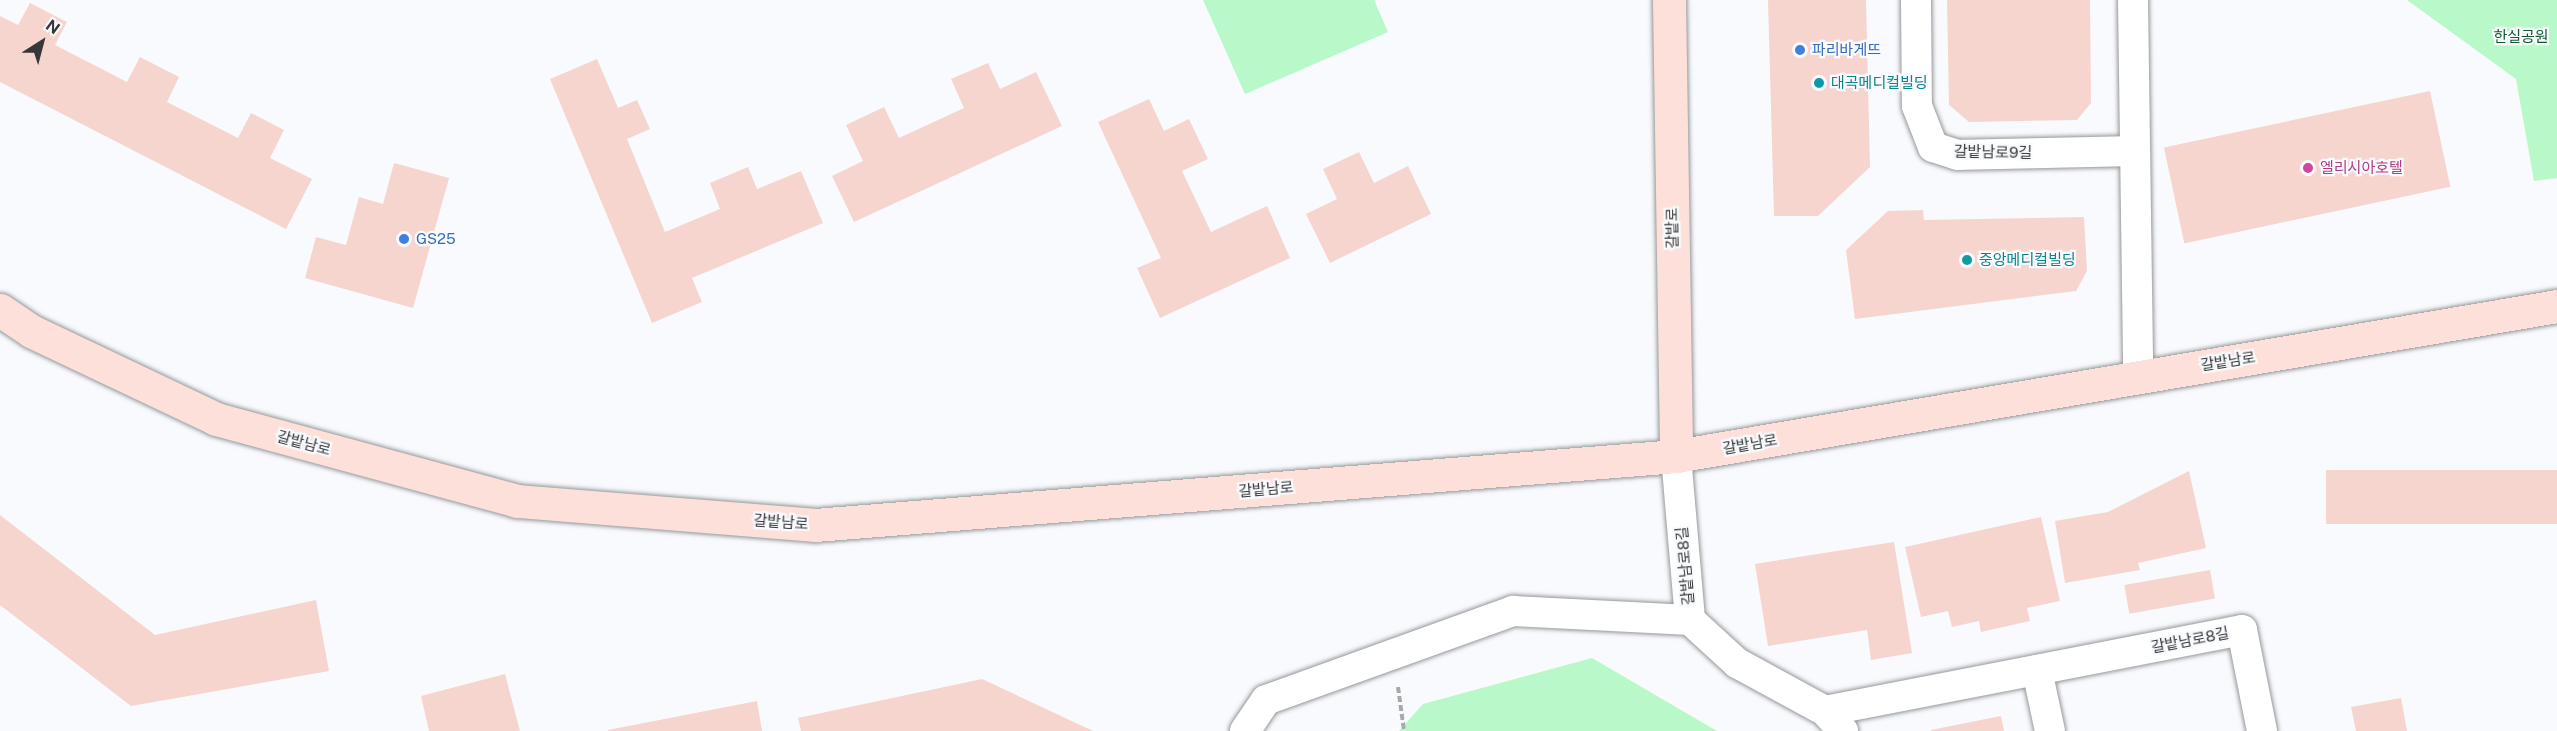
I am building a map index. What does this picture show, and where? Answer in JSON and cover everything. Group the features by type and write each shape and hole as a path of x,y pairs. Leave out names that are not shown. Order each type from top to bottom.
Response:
{"main road":[{"name":"갈밭로","path":"1669,0 1676,456"},
{"name":"갈밭남로","path":"0,310 31,331 216,418 517,501 815,525 1676,456 2557,306"}],"street":[{"name":"갈밭남로9길","path":"1916,0 1917,106 1933,147 1958,155 2132,151"},
{"path":"2133,0 2132,151 2138,376"},
{"name":"갈밭남로8길","path":"1676,456 1690,620 1737,663 1834,721 2037,670 2242,630 2262,731"},
{"path":"1245,731 1266,700 1514,611 1690,620"},
{"path":"2037,670 2050,731"}],"green space":[{"path":"1203,0 1374,0 1388,32 1245,94"},
{"name":"한실공원","path":"2407,0 2557,0 2557,178 2534,181 2516,79"},
{"path":"1592,658 1717,731 1399,731 1423,704"}],"building":[{"name":"대곡메디컬빌딩","path":"1768,0 1866,0 1870,167 1818,216 1774,216"},
{"path":"1947,0 2090,0 2091,103 2077,120 1969,122 1949,105"},
{"path":"30,3 67,22 55,45 127,82 140,57 179,77 167,102 238,138 251,113 284,130 270,158 312,179 286,229 0,82 0,16 18,25"},
{"path":"597,59 618,108 637,100 650,129 627,139 665,232 720,209 710,183 748,167 757,189 801,171 823,223 692,278 702,302 652,323 550,79"},
{"path":"988,63 1000,89 1036,72 1062,126 854,222 832,176 863,161 846,125 884,107 899,138 964,108 951,79"},
{"name":"엘리시아호텔","path":"2430,91 2450,187 2184,243 2164,148"},
{"path":"1149,99 1164,131 1189,119 1208,159 1182,171 1211,232 1267,206 1290,258 1160,318 1137,268 1161,258 1098,122"},
{"path":"1359,152 1374,183 1408,166 1431,214 1330,263 1306,214 1337,199 1323,169"},
{"path":"394,163 449,178 413,308 305,278 316,237 346,245 359,197 383,204"},
{"name":"중앙메디컬빌딩","path":"1923,210 1924,220 2084,217 2087,271 2076,291 1855,319 1846,250 1888,211"},
{"path":"2326,470 2557,470 2557,524 2326,524"},
{"path":"2189,471 2206,548 2138,563 2140,570 2065,583 2055,521 2108,512"},
{"path":"0,515 155,635 316,600 329,671 131,706 0,605"},
{"path":"2041,517 2060,601 2027,608 2030,621 1981,632 1979,621 1952,627 1948,611 1921,617 1905,547"},
{"path":"1894,542 1912,653 1871,660 1867,630 1768,646 1755,564"},
{"path":"2210,570 2215,599 2129,614 2124,585"},
{"path":"505,674 520,731 429,731 421,696"},
{"path":"982,679 1093,731 801,731 798,718"},
{"path":"2401,698 2407,731 2356,731 2351,707"},
{"path":"757,701 762,731 608,731 608,730"},
{"path":"2001,716 2004,731 1931,731 1931,730"}],"place":[{"name":"파리바게뜨","path":"1800,50"},
{"name":"대곡메디컬빌딩","path":"1819,83"},
{"name":"엘리시아호텔","path":"2308,168"},
{"name":"GS25","path":"404,239"},
{"name":"중앙메디컬빌딩","path":"1967,260"}]}
